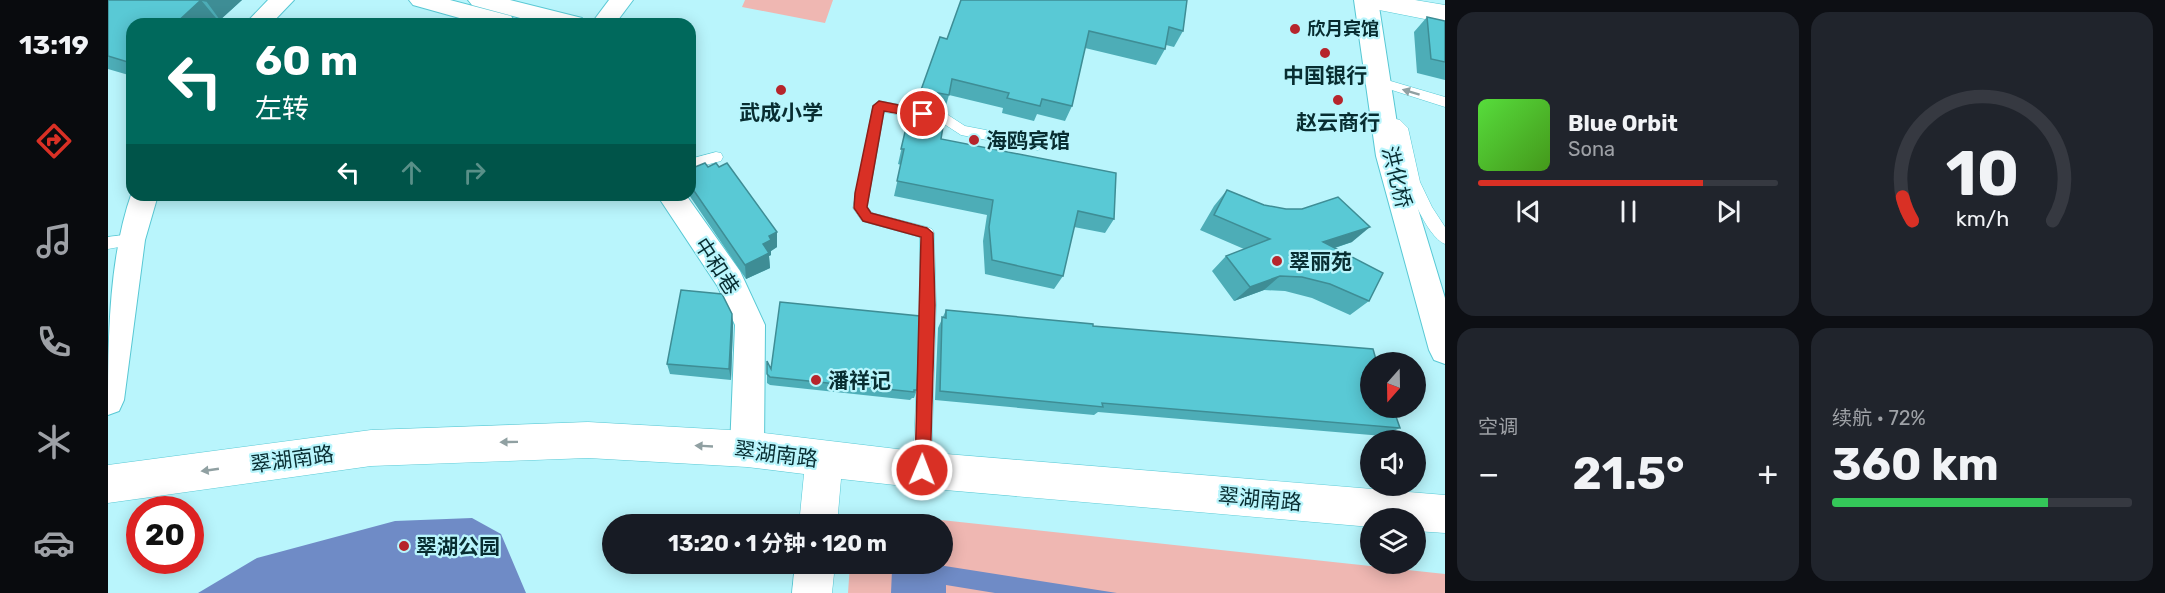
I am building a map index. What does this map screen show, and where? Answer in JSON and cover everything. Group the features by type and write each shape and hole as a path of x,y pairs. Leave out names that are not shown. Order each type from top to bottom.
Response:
{"street":[{"path":"263,18 282,0"},
{"path":"421,0 488,18"},
{"path":"480,0 550,18"},
{"path":"608,18 621,0"},
{"path":"1368,0 1445,14"},
{"name":"洪化桥","path":"1368,0 1377,81 1389,156 1439,310 1445,350"},
{"path":"108,400 120,242 141,201"},
{"name":"中和巷","path":"675,201 730,280 750,325 747,449"},
{"name":"翠湖南路","path":"108,484 371,448 588,440 747,449 922,470 1445,514"},
{"path":"819,514 824,460"},
{"path":"812,593 814,574"}],"lane":[{"path":"1377,81 1445,102"},
{"path":"922,470 928,305 927,233 867,217 860,208 879,106 945,118 961,130 1038,145"},
{"path":"1384,121 1398,125 1402,130 1407,162 1418,193 1433,223 1445,238"},
{"path":"696,162 716,157"}],"shaded area":[{"path":"745,0 833,0 825,23 742,7"},
{"path":"953,521 1360,565 1360,574 1426,574 1426,572 1445,574 1445,593 848,593 849,574 953,574"}],"water":[{"name":"翠湖公园","path":"472,518 501,534 526,593 198,593 257,558 395,521"},
{"path":"953,567 1117,593 995,593 946,585 946,593 891,593 892,574 953,574"}],"building":[{"path":"108,0 201,0 182,18 126,18 126,61 108,56"},
{"path":"961,0 1187,0 1183,31 1169,27 1165,49 1089,31 1072,106 1042,99 1040,106 1007,98 1009,93 952,79 949,95 921,90 940,37 947,39"},
{"path":"1427,17 1445,21 1445,62 1431,59"},
{"path":"912,102 946,109 941,139 1116,173 1114,219 1078,211 1063,276 992,260 989,227 993,200 897,181 904,149 901,149"},
{"path":"705,163 708,167 716,163 719,167 727,163 777,232 769,236 771,240 763,244 769,253 745,265 696,194 696,167"},
{"path":"1227,190 1264,205 1286,209 1302,209 1338,197 1370,227 1323,242 1383,273 1369,301 1330,284 1302,277 1280,276 1250,287 1226,256 1270,239 1214,215"},
{"path":"681,290 722,294 732,314 729,369 667,364"},
{"path":"780,302 920,316 917,390 914,392 770,377 767,374 767,361 771,369"},
{"path":"946,310 1093,324 1093,326 1373,349 1374,352 1360,352 1360,418 1396,418 1400,428 1102,403 1103,407 940,391 942,317 946,318"}],"place":[{"name":"欣月宾馆","path":"1295,29"},
{"name":"中国银行","path":"1325,53"},
{"name":"武成小学","path":"781,90"},
{"name":"赵云商行","path":"1338,100"},
{"name":"海鸥宾馆","path":"974,140"},
{"name":"翠丽苑","path":"1277,261"},
{"name":"潘祥记","path":"816,380"},
{"name":"翠湖公园","path":"404,546"}],"route":[{"path":"922,470 928,305 927,233 867,217 860,208 879,106 923,114"}]}
